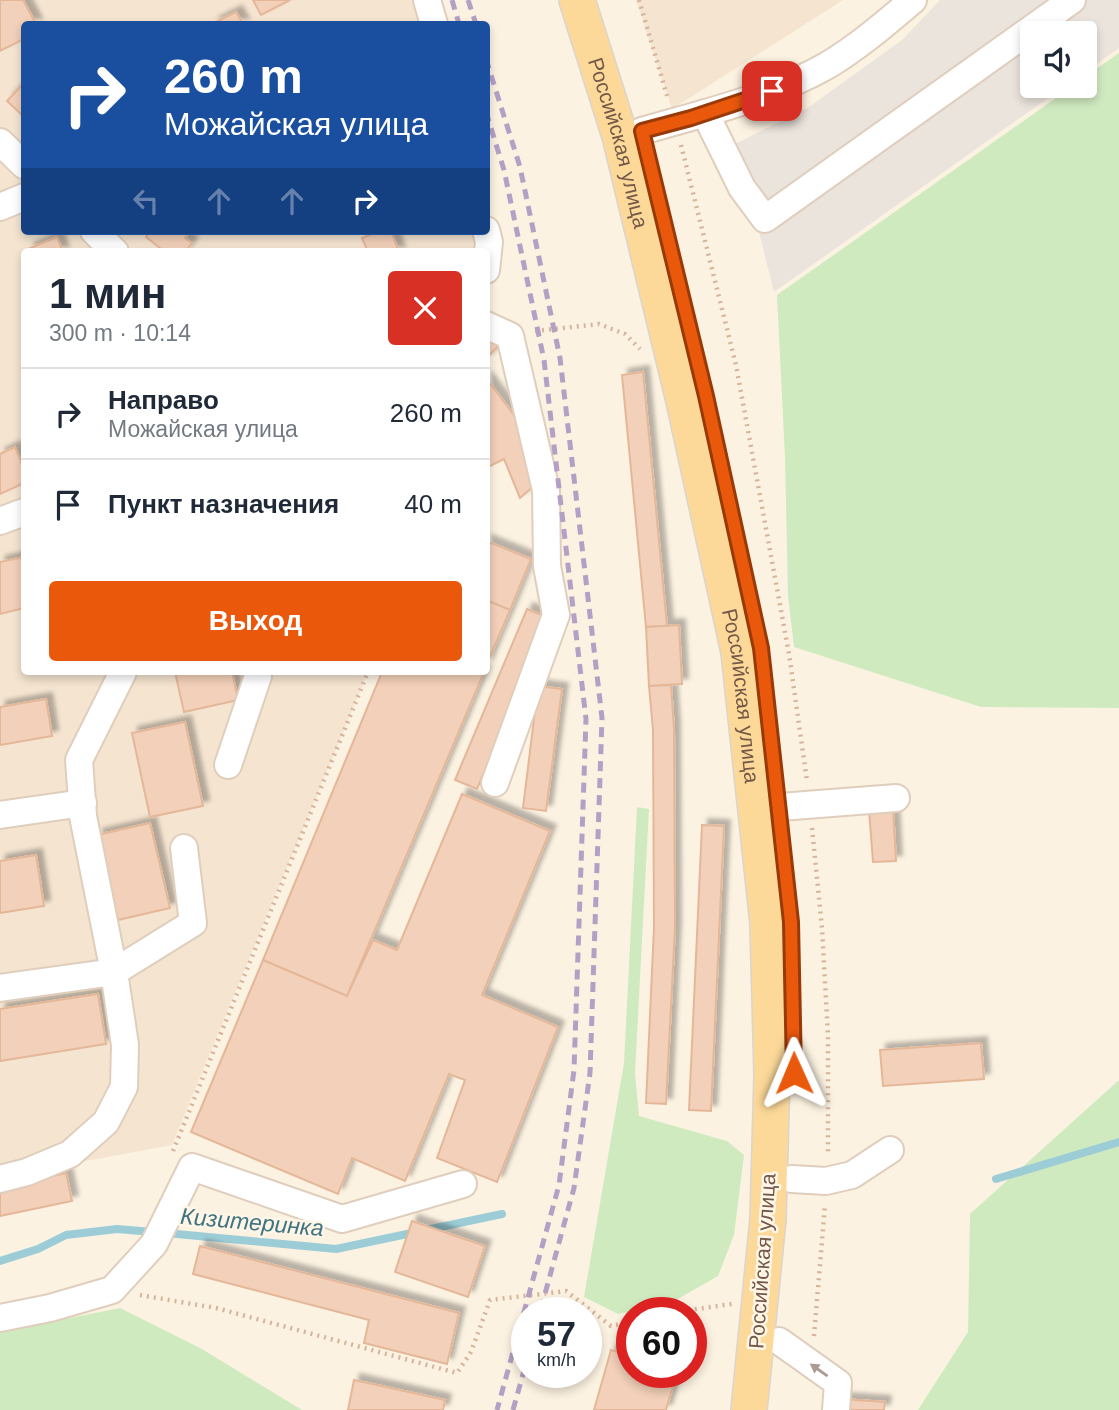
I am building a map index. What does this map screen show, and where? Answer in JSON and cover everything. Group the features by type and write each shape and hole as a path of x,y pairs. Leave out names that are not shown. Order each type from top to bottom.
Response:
{"main road":[{"name":"Российская улица","path":"577,0 620,136 684,401 739,652 768,924 772,1074 768,1219 749,1410"},
{"name":"Российская улица","path":"601,0 642,131 706,396 761,648 791,922 794,1073 790,1221 772,1410"}],"street":[{"path":"427,0 433,21"},
{"path":"642,131 772,91 828,65 870,36 912,0"},
{"path":"705,113 742,188 765,219 1072,0"},
{"path":"0,142 21,162"},
{"path":"0,207 21,198"},
{"path":"98,235 111,248"},
{"path":"495,783 556,615 547,566 546,490 498,330"},
{"path":"0,521 21,513"},
{"path":"0,1179 27,1172 70,1154 106,1122 124,1087 125,1045 83,803 79,760 121,675"},
{"path":"228,765 258,675"},
{"path":"780,807 896,798"},
{"path":"0,815 83,803"},
{"path":"0,988 114,972 193,923 184,848"},
{"path":"792,1179 826,1181 852,1175 890,1150"},
{"path":"0,1318 50,1308 112,1290 154,1244 192,1167 342,1219 463,1184"},
{"path":"779,1341 838,1383 836,1410"}],"path":[{"path":"498,330 599,324 625,334 641,350"},
{"path":"170,1156 367,675"},
{"path":"112,1290 216,1308 457,1373 471,1352 490,1300 566,1291 611,1326 616,1325"},
{"path":"707,1308 760,1301"}],"shaded area":[{"path":"0,0 421,0 426,21 21,21 21,235 478,235 480,248 21,248 21,675 367,675 172,1145 0,1177"},
{"path":"636,0 843,0 672,109"},
{"path":"940,0 1119,0 1119,48 1097,64 1097,21 1020,21 1020,98 1048,98 774,292 737,143 809,107 902,40"}],"green space":[{"path":"1119,53 1119,708 981,707 794,647 788,596 777,295 1056,98 1097,98 1097,69"},
{"path":"637,807 649,809 635,1073 639,1116 727,1141 744,1155 734,1235 718,1276 681,1297 616,1297 616,1313 602,1306 602,1297 584,1297 624,1063"},
{"path":"1119,1080 1119,1410 918,1410 968,1332 970,1214"},
{"path":"120,1308 202,1349 302,1410 0,1410 0,1332"}],"building":[{"path":"0,0 23,0 34,21 21,21 21,40 0,51"},
{"path":"253,0 290,0 261,15"},
{"path":"236,12 241,21 218,21"},
{"path":"21,86 21,114 7,101"},
{"path":"187,235 185,238 192,243 188,248 160,248 146,237"},
{"path":"370,235 393,235 397,248 366,248 362,238"},
{"path":"57,237 61,248 30,248"},
{"path":"490,337 499,345 490,355"},
{"path":"643,372 667,626 646,627 622,375"},
{"path":"490,383 520,423 536,484 520,498 504,459 490,466"},
{"path":"15,447 21,462 21,484 0,494 0,454"},
{"path":"490,543 531,559 510,610 490,602"},
{"path":"21,558 21,609 0,614 0,562"},
{"path":"490,602 510,610 490,657"},
{"path":"527,609 549,618 477,789 455,780"},
{"path":"679,625 682,684 649,686 646,627"},
{"path":"176,675 233,675 238,700 184,712"},
{"path":"381,675 483,675 347,996 263,960"},
{"path":"671,685 674,729 675,927 666,1104 646,1103 654,927 653,730 649,686"},
{"path":"538,686 562,689 546,811 523,808"},
{"path":"46,699 52,736 0,745 0,707"},
{"path":"185,722 203,806 150,817 132,733"},
{"path":"462,794 550,831 482,995 558,1027 497,1182 437,1158 465,1080 449,1074 405,1181 352,1158 338,1194 191,1132 263,960 347,996 373,940 397,950"},
{"path":"893,808 896,861 873,862 869,810"},
{"path":"150,823 170,908 118,920 97,835"},
{"path":"702,825 724,826 711,1111 689,1110"},
{"path":"36,855 44,906 0,913 0,861"},
{"path":"98,994 106,1044 0,1061 0,1009"},
{"path":"981,1043 984,1079 883,1086 880,1050"},
{"path":"66,1173 72,1201 0,1216 0,1188"},
{"path":"412,1221 485,1246 468,1297 395,1272"},
{"path":"200,1246 459,1313 447,1364 364,1343 369,1320 193,1274"},
{"path":"611,1350 616,1351 616,1388 672,1388 666,1410 594,1410"},
{"path":"354,1380 445,1400 443,1410 348,1410"},
{"path":"828,1398 885,1402 884,1410 827,1410"}],"waterway":[{"name":"Кизитеринка","path":"996,1179 1119,1142"},
{"name":"Кизитеринка","path":"166,1233 336,1249 502,1214"},
{"name":"Кизитеринка","path":"0,1261 38,1249 66,1235 117,1229 153,1232"}],"railway":[{"path":"452,0 458,21"},
{"path":"468,0 475,21"},
{"path":"490,72 520,167 560,358 602,718 590,1073 574,1188 544,1297"},
{"path":"490,125 504,170 544,360 586,719 574,1070 559,1185 497,1410"},
{"path":"513,1410 519,1388"}],"route":[{"path":"772,91 642,131 706,396 761,648 791,922 794,1073"}]}
